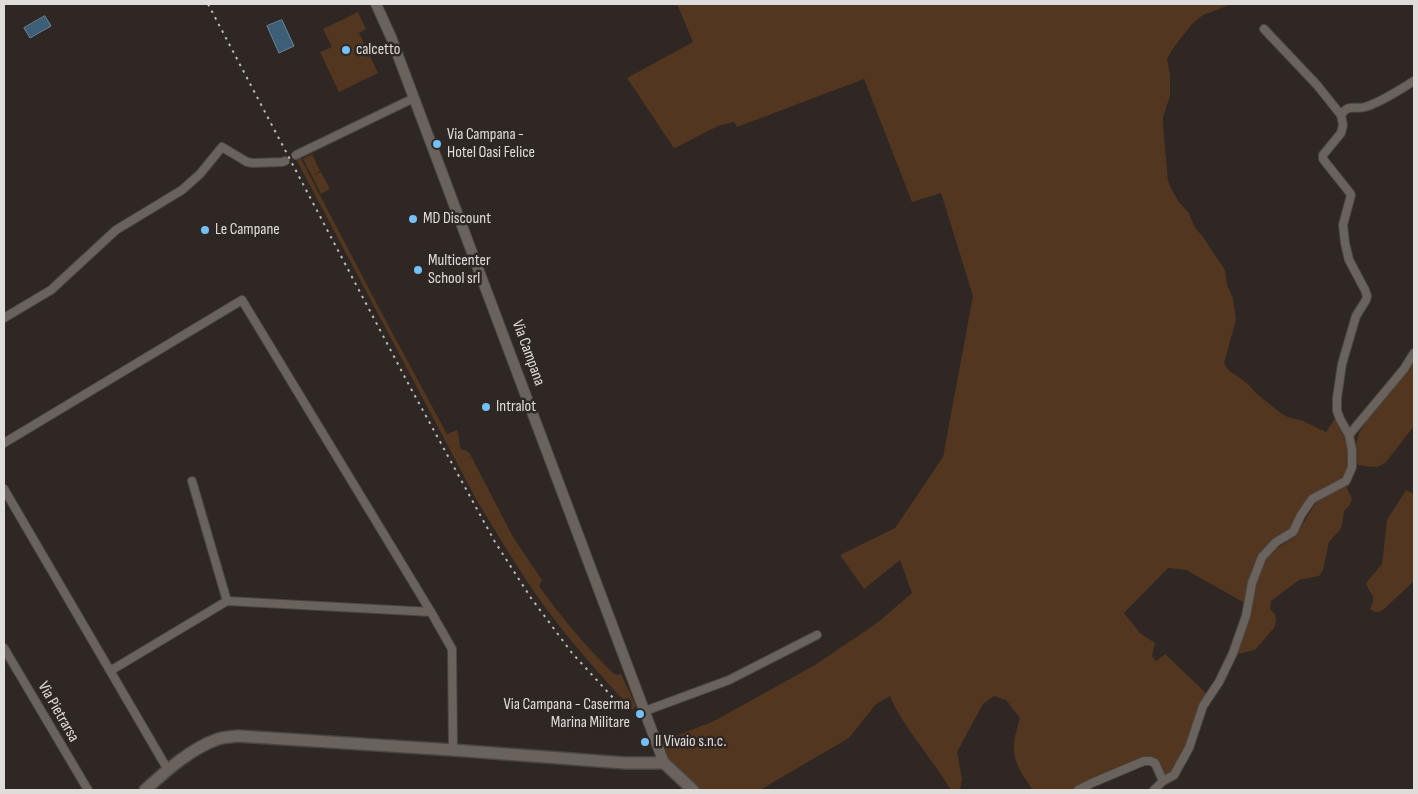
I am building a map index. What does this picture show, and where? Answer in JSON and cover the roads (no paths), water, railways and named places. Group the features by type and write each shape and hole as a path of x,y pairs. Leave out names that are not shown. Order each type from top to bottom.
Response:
{"main road":[{"path":"145,790 198,748 220,739 238,736 624,763 664,763"},
{"name":"Via Campana","path":"664,763 693,790"}],"street":[{"name":"Via Campana","path":"376,4 391,37 664,763"},
{"path":"1154,790 1163,781 1174,775 1189,748 1203,706 1219,682 1233,653 1246,616 1252,583 1262,556 1276,542 1292,532 1312,499 1346,481 1352,467 1352,450 1349,435 1337,411 1337,398 1339,378 1356,316 1367,296 1350,260 1345,243 1343,225 1351,195 1323,160 1323,155 1341,133 1343,125 1341,115 1317,85 1264,29"},
{"path":"1341,115 1345,109 1352,107 1362,108 1372,104 1414,81"},
{"path":"296,155 414,98"},
{"path":"4,318 51,290 116,230 187,186 200,174 222,147 247,162 285,161"},
{"path":"4,443 242,300 452,649 453,750"},
{"path":"1349,435 1404,369 1414,353"},
{"path":"192,481 227,601"},
{"path":"4,489 168,770"},
{"path":"110,671 227,601 431,612"},
{"path":"645,711 729,680 817,635"},
{"name":"Via Pietrarsa","path":"4,648 88,790"},
{"path":"1078,790 1092,782 1144,761 1155,763 1163,781"}],"water":[{"path":"45,16 51,26 30,38 24,28"},
{"path":"282,20 294,46 279,53 267,26"}],"railway":[{"path":"208,4 409,385 495,542 531,598 572,653 626,712"}],"place":[{"name":"calcetto","path":"346,50"},
{"name":"Via Campana - Hotel Oasi Felice","path":"437,144"},
{"name":"MD Discount","path":"413,219"},
{"name":"Le Campane","path":"205,230"},
{"name":"Multicenter School srl","path":"418,270"},
{"name":"Intralot","path":"486,407"},
{"name":"Via Campana - Caserma Marina Militare","path":"640,714"},
{"name":"Il Vivaio s.n.c.","path":"645,742"}]}
